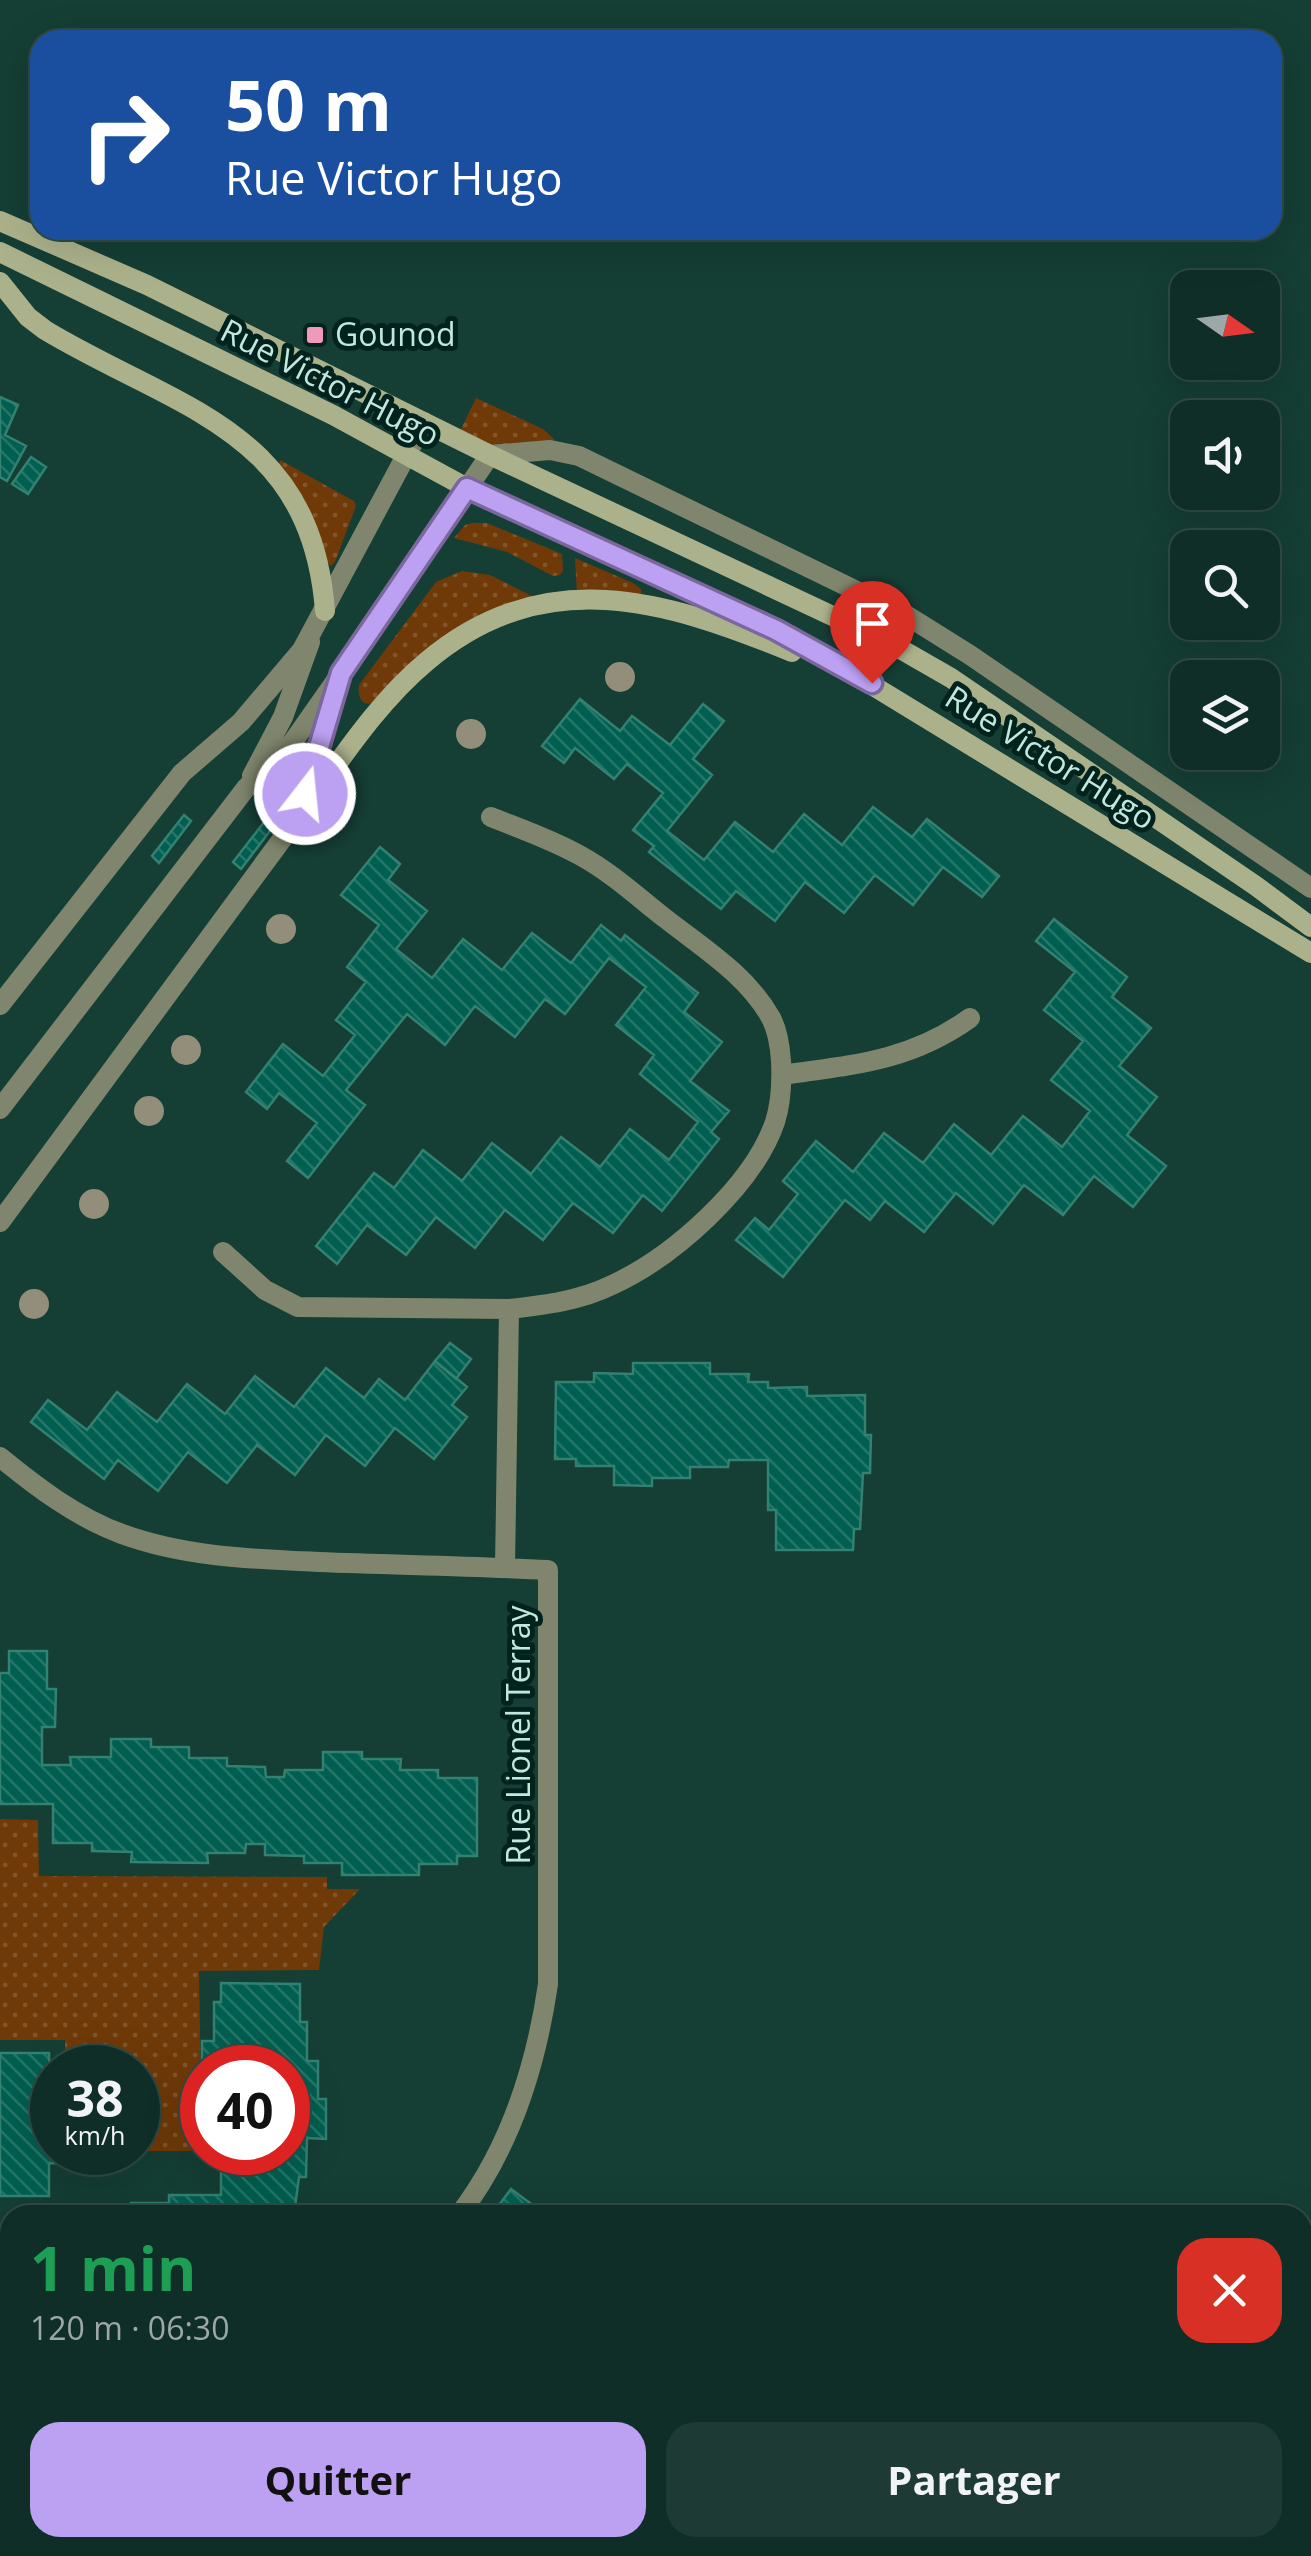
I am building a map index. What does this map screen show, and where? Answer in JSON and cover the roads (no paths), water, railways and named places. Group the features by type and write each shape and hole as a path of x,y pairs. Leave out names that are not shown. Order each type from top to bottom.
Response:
{"main road":[{"name":"Rue Victor Hugo","path":"0,221 30,234"},
{"name":"Rue Victor Hugo","path":"44,240 147,285 490,455 890,642 926,662 1311,927"},
{"name":"Rue Victor Hugo","path":"0,252 467,488 776,630 872,683 1311,953"},
{"path":"0,282 28,317 45,330 200,411 256,452 282,481 302,518 318,564 325,611"},
{"path":"291,827 388,701 425,662 476,629 527,608 598,599 663,606 722,624 872,683"}],"street":[{"path":"246,788 282,717 314,631 424,422"},
{"path":"0,1109 246,788 290,746 490,455 550,450 580,456 906,616 970,655 1311,888"},
{"path":"0,1006 182,773 252,711 314,631"},
{"path":"0,1222 291,827 305,794 341,673"},
{"path":"223,1252 265,1290 298,1307 509,1309 580,1298 626,1278 670,1249 708,1215 746,1172 770,1134 777,1116 782,1075 780,1051 773,1021 740,979 607,872 566,848 491,817"},
{"path":"782,1075 890,1059 944,1037 970,1018"},
{"path":"504,1568 509,1309"},
{"name":"Rue Lionel Terray","path":"0,1457 68,1508 148,1543 216,1556 548,1570 548,1984 538,2042 519,2101 490,2168 465,2205"}],"place":[{"name":"Gounod","path":"315,335"}]}
